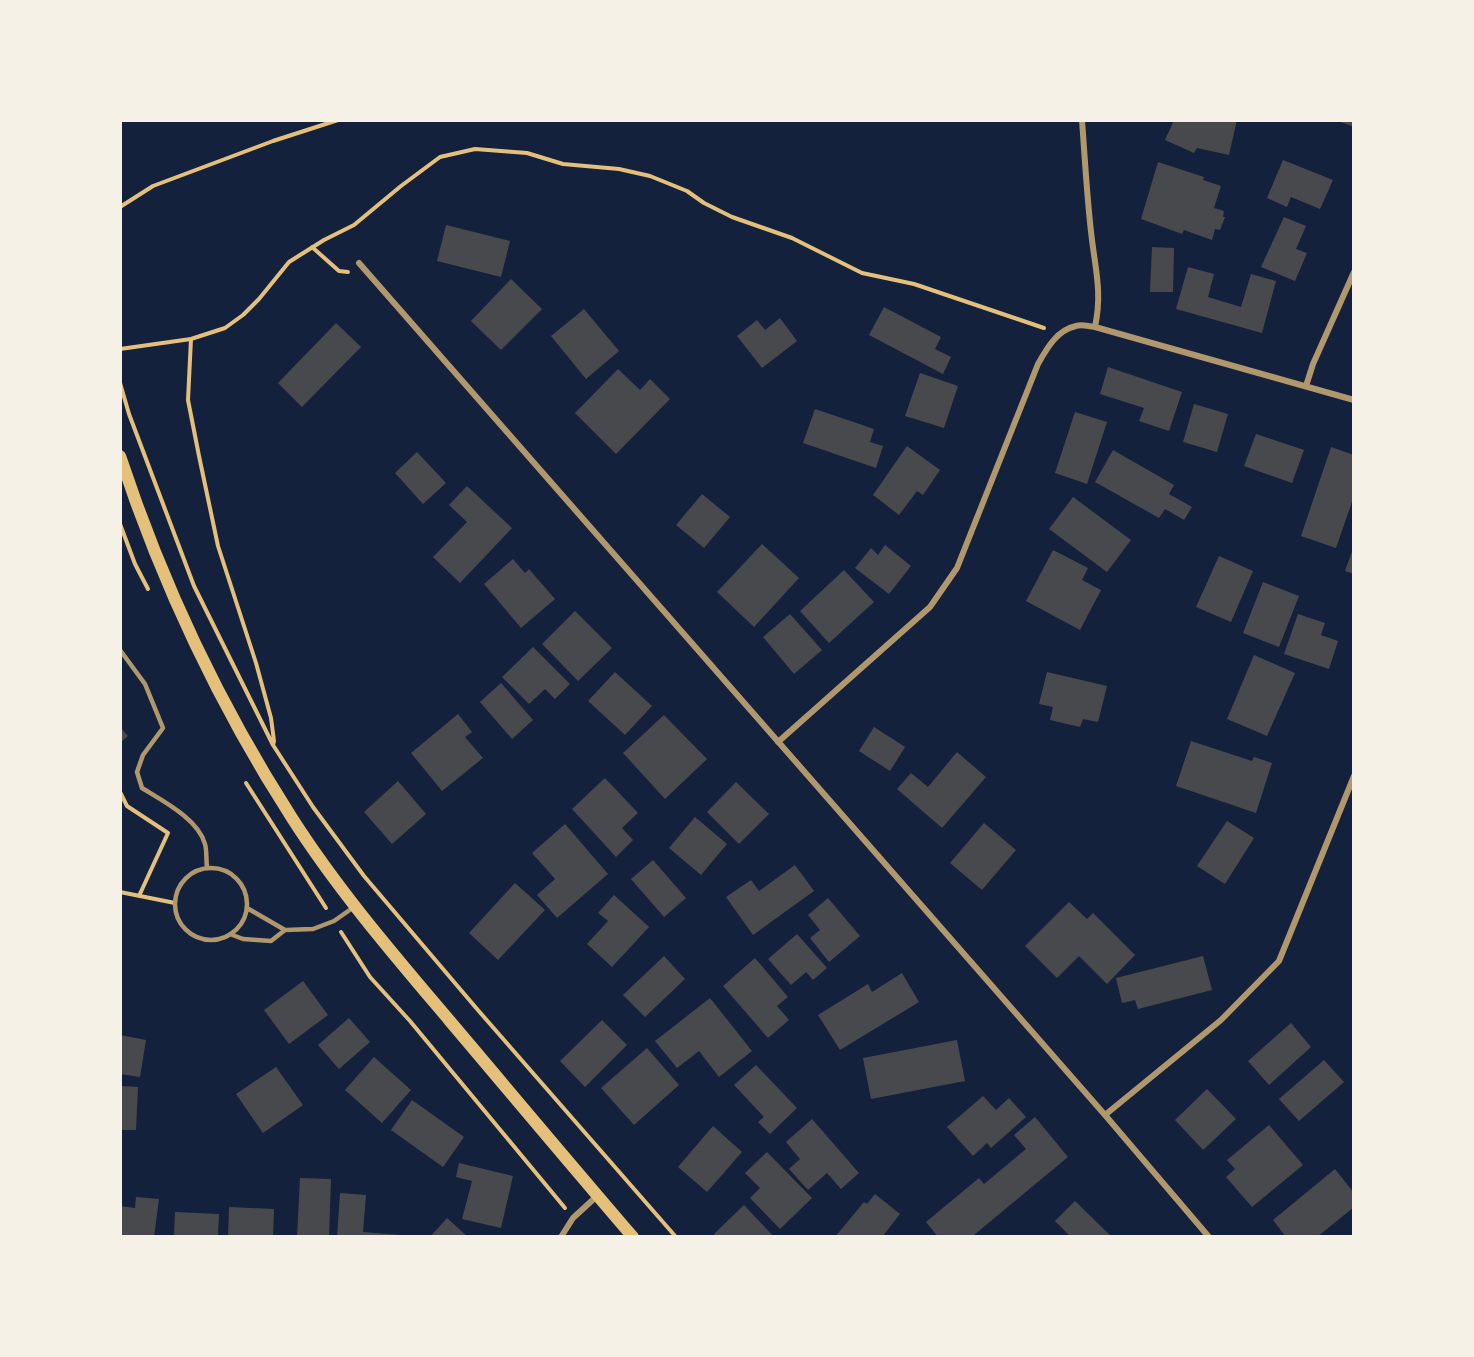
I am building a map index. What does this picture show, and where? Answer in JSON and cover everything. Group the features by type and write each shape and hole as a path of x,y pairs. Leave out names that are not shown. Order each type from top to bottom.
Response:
{"main road":[{"path":"120,456 137,507 197,648 252,753 287,811 354,907 633,1237"}],"street":[{"path":"1082,120 1100,306 1095,327"},
{"path":"358,263 1105,1115 1209,1237"},
{"path":"1306,386 1312,364 1354,272"},
{"path":"778,742 930,607 937,598 957,568 1038,364 1059,334 1076,326 1095,327 1354,400"},
{"path":"1105,1115 1221,1020 1279,961 1354,776"},
{"path":"561,1237 573,1218 597,1196"}],"lane":[{"path":"120,650 145,684 163,728 143,755 137,772 142,788 176,809 200,833 205,845 207,868"},
{"path":"218,868 236,878 246,895 247,908 243,920 230,934 213,940 193,935 180,921 175,903 177,892 186,877 196,871 218,868"},
{"path":"247,908 285,930 313,929 334,921 354,907"},
{"path":"230,934 243,939 271,941 285,930"}],"path":[{"path":"120,207 153,186 273,141 338,120"},
{"path":"120,349 191,339 225,328 243,315 289,262 354,225 401,186 440,158 475,149 527,153 563,164 620,169 650,176 687,191 704,203 732,217 792,238 861,273 914,284 1059,334"},
{"path":"312,247 339,271 348,272 358,263"},
{"path":"191,339 188,400 199,456 218,546 267,703 273,745"},
{"path":"120,383 129,414 194,586 273,745 313,807 364,876 676,1237"},
{"path":"120,792 127,806 168,833 139,896"},
{"path":"120,892 175,903"},
{"path":"334,921 370,977 410,1021 573,1218"}],"building":[{"path":"1174,120 1237,120 1229,155 1197,148 1194,153 1165,140"},
{"path":"1335,120 1354,120 1354,122 1352,126"},
{"path":"1283,160 1333,180 1320,209 1291,197 1287,207 1267,198"},
{"path":"1158,162 1204,177 1203,180 1221,186 1214,208 1224,211 1223,217 1225,217 1220,230 1215,229 1212,240 1184,230 1182,234 1141,219"},
{"path":"1284,217 1306,226 1296,249 1307,253 1295,281 1261,267"},
{"path":"446,225 510,241 501,277 437,261"},
{"path":"1152,247 1174,248 1173,292 1150,292"},
{"path":"1188,267 1214,274 1208,297 1241,307 1251,274 1276,281 1262,333 1176,309"},
{"path":"511,279 542,309 501,350 471,321"},
{"path":"884,307 941,337 935,349 951,357 943,374 869,335"},
{"path":"584,309 619,351 586,379 551,336"},
{"path":"780,318 797,341 762,368 737,336 757,320 765,330"},
{"path":"336,323 361,347 302,407 278,383"},
{"path":"1108,367 1182,392 1169,431 1139,421 1144,408 1100,394"},
{"path":"618,369 640,390 650,379 670,399 616,454 575,413"},
{"path":"920,373 958,386 944,428 905,416"},
{"path":"1194,404 1228,414 1217,452 1183,442"},
{"path":"815,409 874,429 870,442 883,446 876,468 803,443"},
{"path":"1075,412 1107,422 1087,484 1055,473"},
{"path":"1256,434 1304,450 1292,483 1244,466"},
{"path":"907,446 940,470 923,495 917,491 899,515 873,495"},
{"path":"1331,447 1354,455 1354,496 1336,548 1301,536"},
{"path":"1113,450 1174,485 1169,494 1192,507 1184,520 1165,509 1159,518 1095,482"},
{"path":"417,452 446,483 423,504 395,473"},
{"path":"467,486 512,528 460,583 433,557 467,522 449,505"},
{"path":"702,494 730,517 704,548 676,525"},
{"path":"1073,497 1131,540 1107,572 1049,529"},
{"path":"762,544 799,578 754,627 717,592"},
{"path":"885,545 911,566 889,594 855,568 871,548 878,555"},
{"path":"1354,546 1354,574 1345,571"},
{"path":"1053,550 1088,568 1082,580 1101,590 1080,630 1026,601"},
{"path":"1219,556 1253,571 1231,622 1196,607"},
{"path":"513,559 525,573 529,569 555,599 521,628 484,584"},
{"path":"844,570 874,602 829,643 800,611"},
{"path":"1263,582 1299,596 1279,647 1243,633"},
{"path":"575,611 612,648 578,681 542,644"},
{"path":"790,614 822,650 794,674 763,637"},
{"path":"1298,614 1325,623 1321,635 1338,641 1329,669 1284,654"},
{"path":"533,647 570,684 555,699 545,689 529,704 502,677"},
{"path":"1254,655 1295,673 1267,736 1227,719"},
{"path":"615,672 652,706 625,735 588,701"},
{"path":"1047,672 1107,686 1098,722 1083,719 1080,727 1050,720 1053,707 1039,704"},
{"path":"501,683 533,720 512,739 480,702"},
{"path":"458,714 472,732 465,737 483,758 442,791 411,753"},
{"path":"664,715 707,759 665,799 623,753"},
{"path":"120,727 128,736 120,743"},
{"path":"874,727 905,747 890,771 859,751"},
{"path":"1191,741 1252,761 1254,757 1272,763 1256,813 1176,786"},
{"path":"957,752 986,777 942,828 897,789 911,773 928,787"},
{"path":"605,778 638,813 622,828 633,840 616,857 572,809"},
{"path":"398,781 426,814 392,844 364,812"},
{"path":"736,782 769,814 739,844 707,812"},
{"path":"695,817 727,844 701,875 669,848"},
{"path":"1227,821 1254,838 1225,884 1197,866"},
{"path":"984,823 1016,850 982,890 950,863"},
{"path":"565,824 608,874 557,918 537,895 555,879 532,853"},
{"path":"653,860 686,898 664,917 631,879"},
{"path":"795,865 814,891 753,935 726,897 751,880 759,891"},
{"path":"515,883 545,910 498,960 469,933"},
{"path":"614,895 649,927 612,967 587,944 608,921 598,913"},
{"path":"828,898 860,936 829,962 810,938 820,930 808,915"},
{"path":"1069,902 1087,919 1093,913 1135,955 1107,984 1079,956 1057,978 1025,946"},
{"path":"797,934 827,968 813,980 806,972 791,985 768,959"},
{"path":"664,956 685,979 645,1017 623,995"},
{"path":"1203,956 1212,990 1138,1009 1135,1000 1122,1003 1116,978"},
{"path":"755,958 788,997 777,1006 789,1020 768,1038 723,986"},
{"path":"902,973 919,1002 840,1050 818,1015 868,984 872,992"},
{"path":"303,981 328,1015 289,1044 264,1010"},
{"path":"710,998 752,1051 719,1077 699,1051 677,1068 655,1041"},
{"path":"349,1018 370,1042 339,1069 318,1045"},
{"path":"602,1020 627,1045 585,1087 560,1061"},
{"path":"1291,1023 1311,1047 1269,1085 1248,1061"},
{"path":"120,1035 146,1040 140,1077 120,1074"},
{"path":"957,1040 965,1081 871,1099 863,1058"},
{"path":"647,1048 679,1085 634,1125 601,1088"},
{"path":"374,1057 411,1090 382,1123 345,1090"},
{"path":"1324,1060 1344,1082 1299,1121 1279,1099"},
{"path":"756,1065 797,1108 770,1134 758,1122 764,1117 734,1085"},
{"path":"276,1067 303,1105 263,1133 236,1094"},
{"path":"120,1086 138,1087 136,1130 120,1130"},
{"path":"1207,1089 1236,1119 1203,1150 1175,1120"},
{"path":"983,1096 996,1110 1009,1098 1026,1117 991,1148 987,1143 973,1156 947,1127"},
{"path":"412,1100 464,1137 443,1167 391,1130"},
{"path":"1035,1117 1068,1157 974,1235 976,1237 938,1237 926,1222 979,1178 984,1184 1026,1149 1014,1135"},
{"path":"812,1119 859,1173 841,1189 827,1173 808,1190 789,1169 800,1159 786,1142"},
{"path":"1269,1125 1303,1165 1252,1207 1226,1177 1235,1169 1227,1160"},
{"path":"713,1126 742,1152 707,1192 678,1167"},
{"path":"767,1152 812,1198 780,1229 750,1198 760,1188 745,1173"},
{"path":"459,1163 513,1176 501,1228 462,1219 472,1181 456,1177"},
{"path":"1335,1169 1354,1193 1354,1207 1317,1237 1286,1237 1273,1220"},
{"path":"300,1178 331,1179 329,1237 297,1237"},
{"path":"340,1193 366,1195 363,1232 401,1235 401,1237 337,1237"},
{"path":"875,1194 900,1214 882,1237 835,1237 864,1202 867,1204"},
{"path":"136,1197 159,1199 154,1237 120,1237 120,1206 135,1208"},
{"path":"1075,1201 1112,1237 1071,1237 1055,1221"},
{"path":"744,1205 774,1237 716,1237 714,1234"},
{"path":"229,1207 274,1209 273,1237 228,1237"},
{"path":"175,1212 219,1214 218,1237 174,1237"},
{"path":"447,1218 468,1237 430,1237"}]}
